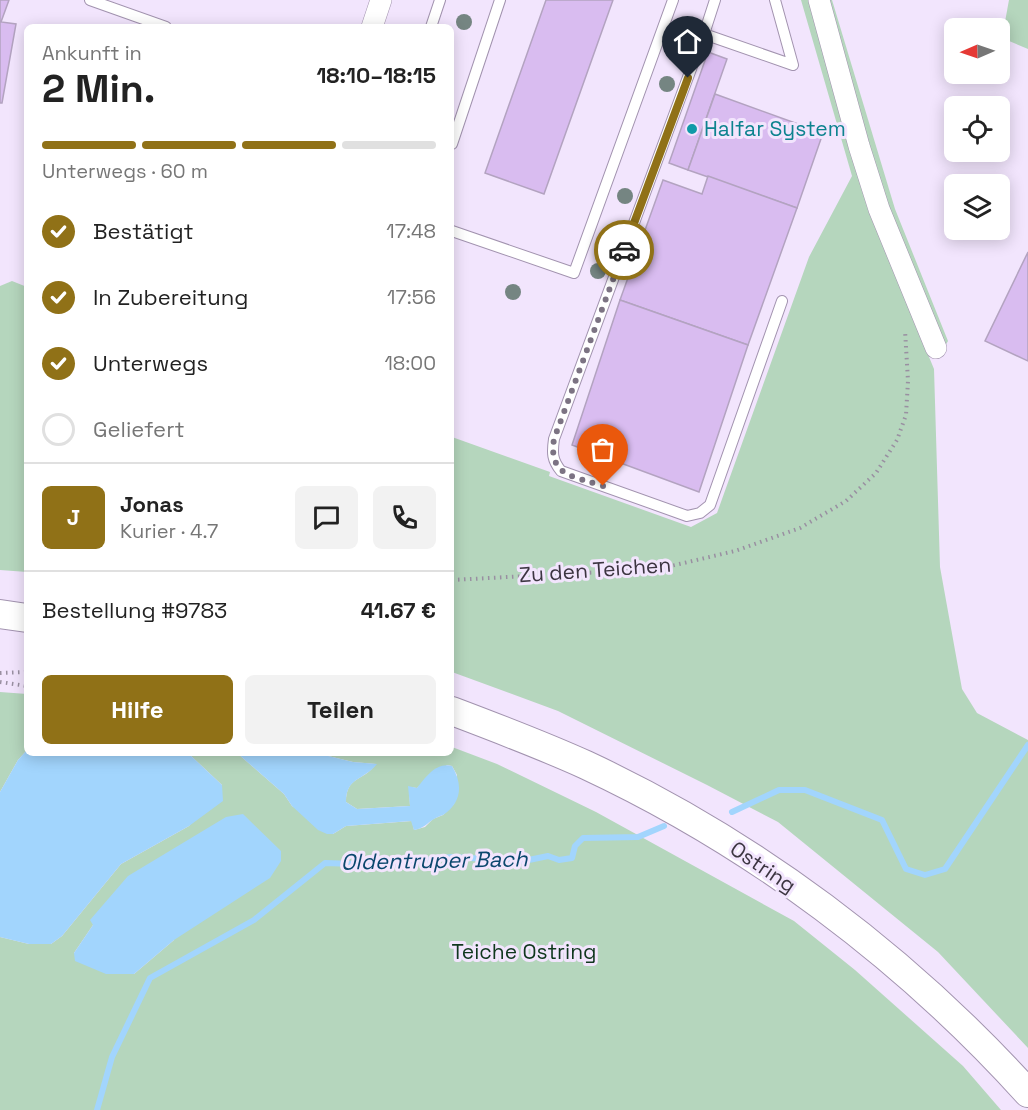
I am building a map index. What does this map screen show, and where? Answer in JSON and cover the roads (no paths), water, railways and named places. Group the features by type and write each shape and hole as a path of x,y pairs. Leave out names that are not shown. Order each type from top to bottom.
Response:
{"main road":[{"path":"0,614 24,618"},
{"name":"Ostring","path":"454,712 519,736 586,765 697,824 778,875 838,919 902,971 950,1013 1028,1093"}],"street":[{"path":"373,24 381,0"},
{"path":"819,0 859,146 879,209 936,348"}],"lane":[{"path":"90,0 158,24"},
{"path":"431,24 440,0"},
{"path":"454,138 500,0"},
{"path":"454,232 574,273 673,0"},
{"path":"715,0 554,439 552,452 554,462 561,471 687,516 700,513 710,505 782,301"},
{"path":"704,34 793,64 775,0"}],"water":[{"path":"24,753 24,756 191,756 222,785 223,801 189,826 121,864 62,936 51,944 29,944 0,937 0,792"},
{"path":"240,756 328,756 353,762 377,764 352,783 349,788 346,802 357,809 410,806 408,786 417,788 432,771 441,766 452,766 459,786 454,805 423,827 414,830 411,821 346,826 333,834 318,830 292,806 284,794"},
{"path":"243,814 281,851 281,861 270,878 174,940 134,974 106,974 75,961 74,953 93,925 90,920 128,876 226,817"}],"waterway":[{"name":"Oldentruper Bach","path":"732,812 779,790 805,790 882,820 906,869 925,875 945,869 1028,745"},
{"name":"Oldentruper Bach","path":"97,1110 112,1057 150,978 254,920 325,863 383,865 452,857 524,861 548,856 559,860 572,858 575,846 583,838 638,837 664,826"}],"place":[{"name":"Halfar System","path":"692,129"}],"park label":[{"name":"Teiche Ostring","path":"524,952"}]}
